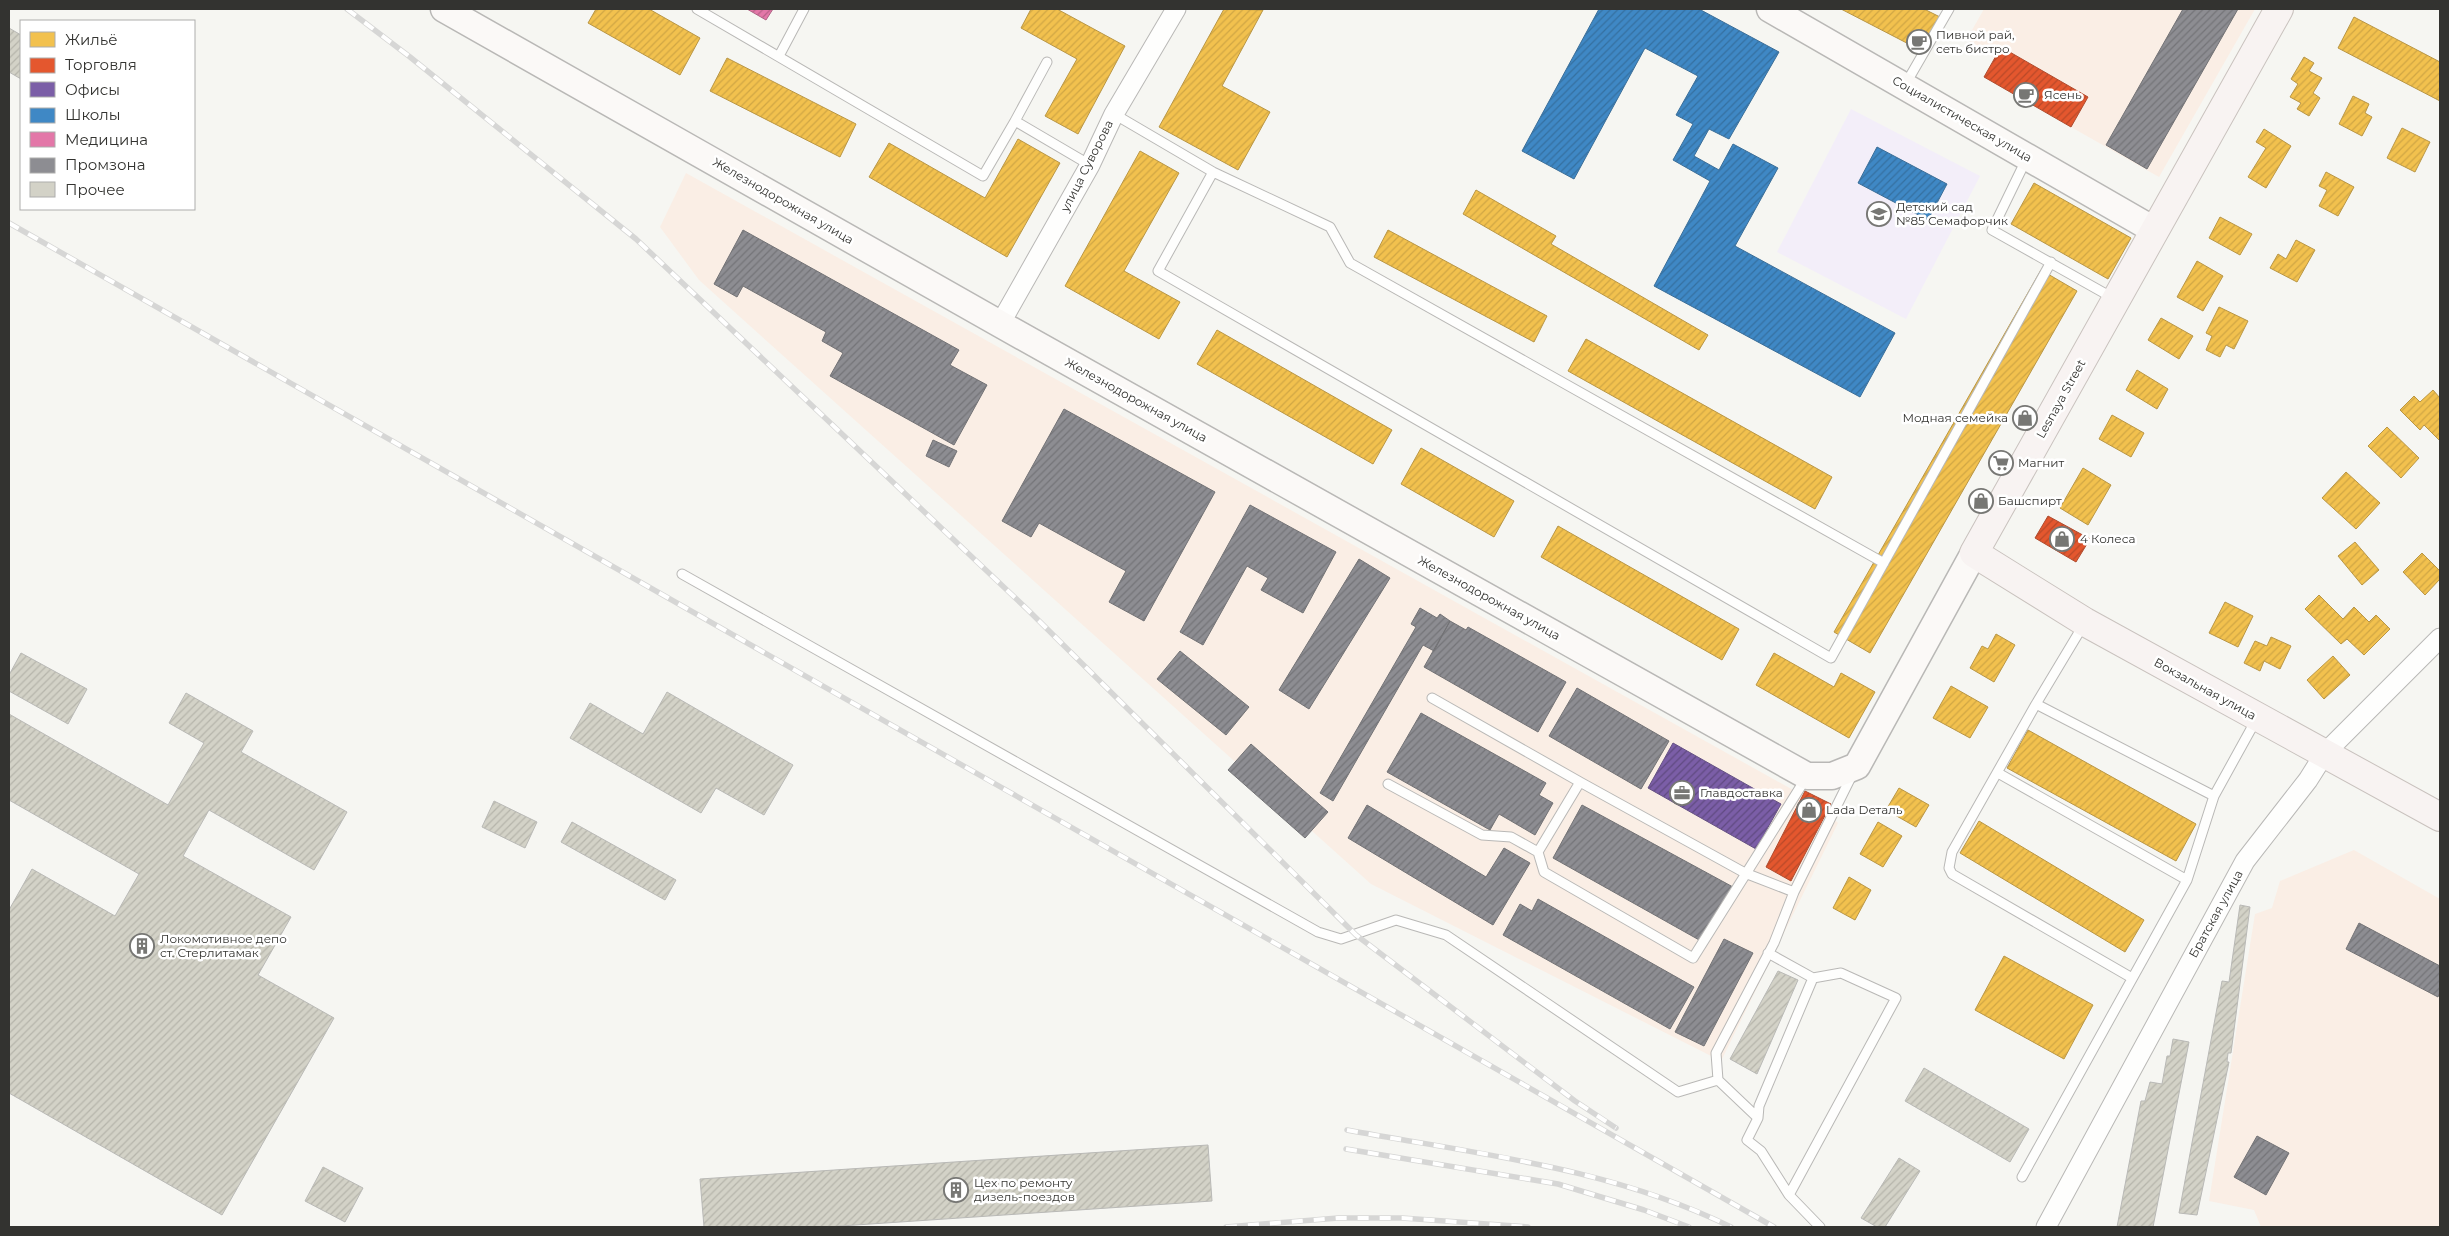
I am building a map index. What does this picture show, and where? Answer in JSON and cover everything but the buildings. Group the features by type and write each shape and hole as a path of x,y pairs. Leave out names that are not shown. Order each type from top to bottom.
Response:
{"main road":[{"name":"Железнодорожная улица","path":"444,9 1000,324 1820,776"},
{"name":"Социалистическая улица","path":"1770,9 2154,230"},
{"name":"Lesnaya Street","path":"1856,766 2279,9"},
{"name":"Вокзальная улица","path":"1974,553 2085,622 2440,817"},
{"path":"1820,776 1856,766"}],"street":[{"name":"улица Суворова","path":"1000,324 1090,165 1114,114 1176,9"},
{"name":"Братская улица","path":"2046,1227 2245,861 2308,780 2325,753 2440,638"}],"lane":[{"path":"697,9 983,176 1047,62"},
{"path":"778,56 804,9"},
{"path":"1905,85 1948,9"},
{"path":"1114,114 1213,172 1330,227 1350,263 1884,563"},
{"path":"1015,121 1090,165"},
{"path":"2027,157 1992,230 2117,300"},
{"path":"1213,172 1158,271 1831,658 2051,262"},
{"path":"682,574 1318,932 1341,939 1396,920 1446,935 1678,1092 1718,1080"},
{"path":"2085,622 2036,704 1949,860 1952,874 2132,978"},
{"path":"1432,698 1580,782 1745,872 1794,892"},
{"path":"2036,704 2214,796"},
{"path":"2022,1177 2187,880 2214,796 2257,718"},
{"path":"1758,1118 1718,1080 1716,1053 1768,953 1794,892 1856,766"},
{"path":"1998,773 2187,880"},
{"path":"1388,784 1482,835 1511,837 1538,852 1544,872 1693,958 1745,872 1820,776"},
{"path":"1538,852 1580,782"},
{"path":"1768,953 1812,978 1841,973 1896,998 1789,1195"},
{"path":"1812,978 1759,1106 1758,1118 1747,1140 1761,1151 1789,1195 1820,1227"}],"shaded area":[{"path":"1984,9 2255,9 2159,177 2071,127 2088,97 1995,59 1967,39"},
{"name":"Детский сад №85 Семафорчик","path":"1851,109 1980,176 1906,319 1777,252"},
{"path":"686,173 1820,805 1838,823 1721,1061 1371,884 699,280 660,227"},
{"path":"2354,850 2440,899 2440,1227 2261,1227 2254,1210 2209,1201 2255,914 2272,908 2280,881"}],"railway":[{"path":"347,9 410,57 636,239 1028,610 1356,935 1575,1101 1616,1128"},
{"path":"9,223 1774,1227"},
{"path":"1347,1130 1543,1165 1591,1177 1639,1190 1686,1207 1731,1227"},
{"path":"1346,1149 1558,1184 1644,1210 1689,1227"},
{"path":"1226,1227 1338,1218 1402,1218 1528,1227"}],"place":[{"name":"Пивной рай, сеть бистро","path":"1919,42"},
{"name":"Ясень","path":"2026,95"},
{"name":"Детский сад №85 Семафорчик","path":"1879,214"},
{"name":"Модная семейка","path":"2025,418"},
{"name":"Магнит","path":"2001,463"},
{"name":"Башспирт","path":"1981,501"},
{"name":"4 Колеса","path":"2062,539"},
{"name":"Главдоставка","path":"1682,793"},
{"name":"Lada Dеталь","path":"1809,810"},
{"name":"Локомотивное депо ст. Стерлитамак","path":"142,946"},
{"name":"Цех по ремонту дизель-поездов","path":"956,1190"}]}
